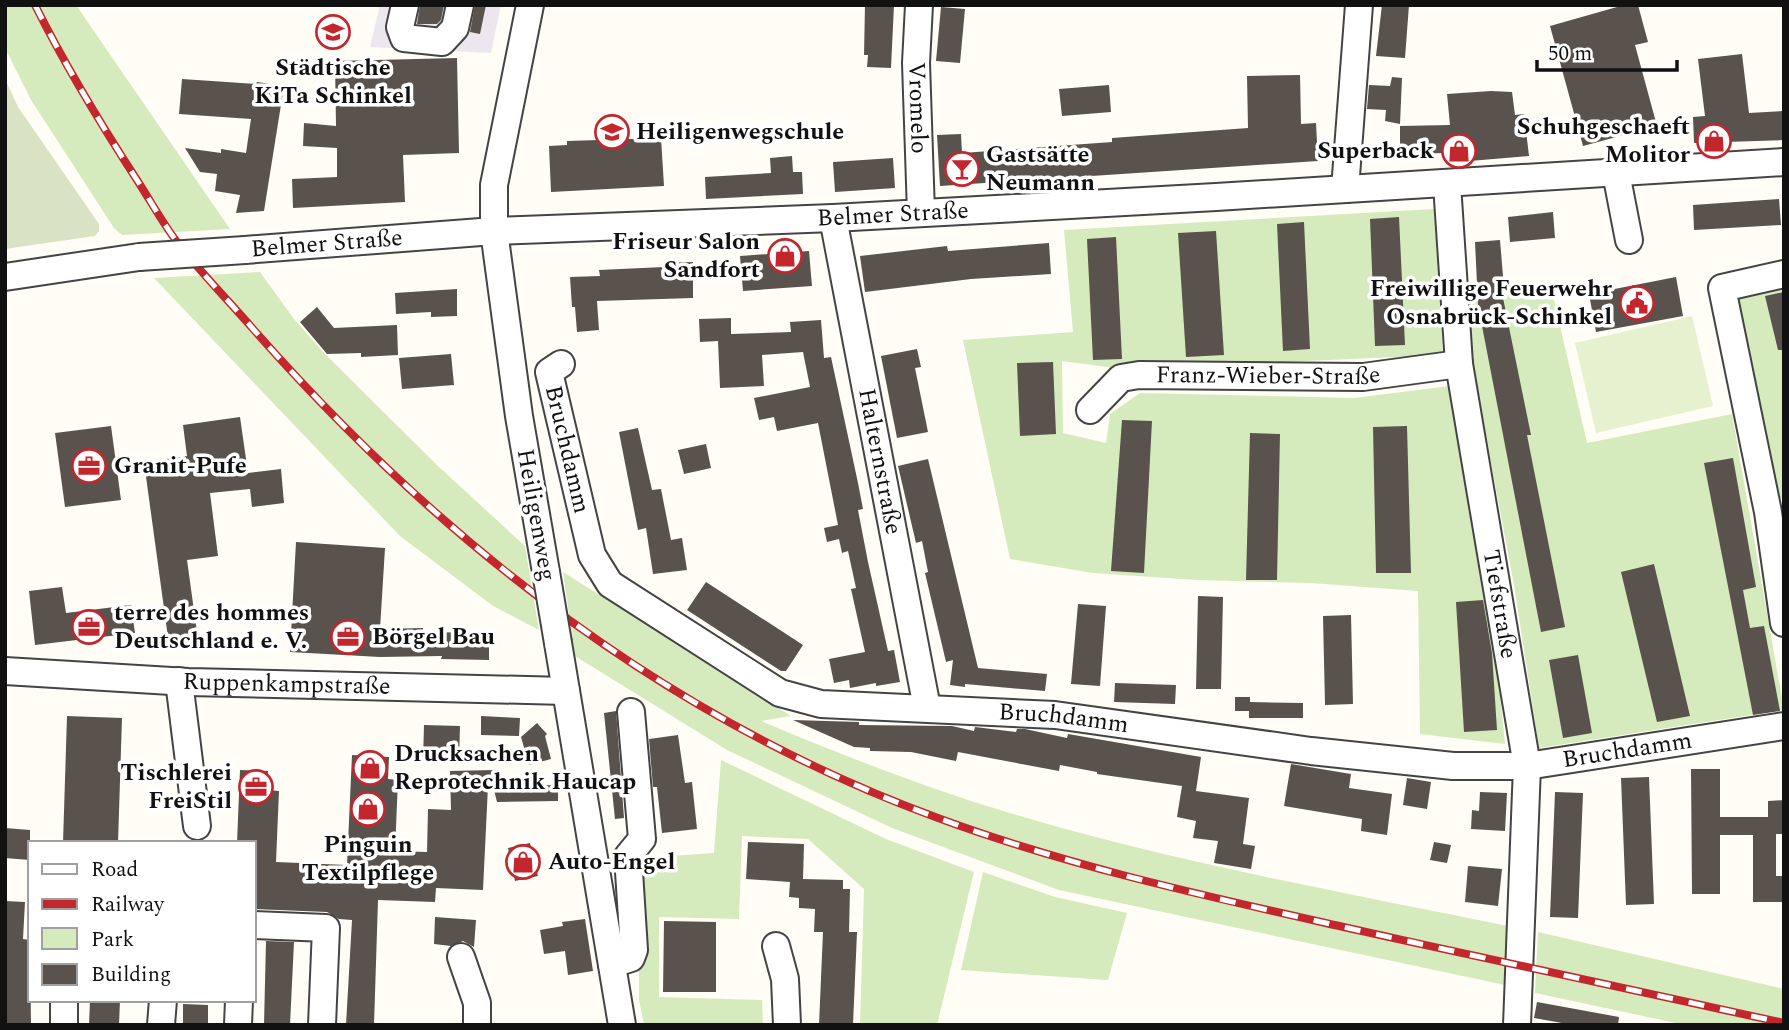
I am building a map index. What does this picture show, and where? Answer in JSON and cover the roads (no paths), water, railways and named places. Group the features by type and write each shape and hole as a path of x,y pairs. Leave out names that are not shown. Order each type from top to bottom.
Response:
{"street":[{"path":"405,5 400,27 404,38 442,43 455,28 460,5"},
{"name":"Heiligenweg","path":"530,5 494,185 494,231 519,416 622,1025"},
{"name":"Vromelo","path":"919,5 916,63 921,213"},
{"path":"1345,190 1359,5"},
{"name":"Belmer Straße","path":"5,277 139,257 494,231 833,218 1447,184 1784,162"},
{"path":"1616,173 1629,240"},
{"name":"Tiefstraße","path":"1447,184 1459,364 1527,766 1517,1025"},
{"name":"Halternstraße","path":"833,218 927,708"},
{"path":"1784,274 1722,288 1776,511 1784,623"},
{"name":"Bruchdamm","path":"561,364 549,372 592,555 610,584 780,693 821,704 1055,715 1311,751 1453,766 1527,766 1784,726"},
{"name":"Franz-Wieber-Straße","path":"1090,410 1121,378 1139,375 1363,377 1459,364"},
{"name":"Ruppenkampstraße","path":"5,671 179,681 566,691"},
{"path":"179,681 197,826"},
{"path":"612,964 631,958 634,950 628,856 642,839 631,712"},
{"path":"256,925 326,928 322,1025"},
{"path":"776,946 785,979 786,1025"},
{"path":"461,957 477,1003 477,1025"},
{"path":"64,1002 64,1025"},
{"path":"161,1025 163,1002"},
{"path":"238,1025 239,1002"}],"railway":[{"path":"35,5 83,94 172,234 205,276 326,408 402,482 482,552 566,617 653,677 744,730 839,778 938,818 1039,852 1296,916 1784,1023"}],"place":[{"name":"Städtische KiTa Schinkel","path":"333,32"},
{"name":"Heiligenwegschule","path":"612,132"},
{"name":"Schuhgeschaeft Molitor","path":"1714,141"},
{"name":"Superback","path":"1459,151"},
{"name":"Gastsätte Neumann","path":"962,169"},
{"name":"Friseur Salon Sandfort","path":"785,256"},
{"name":"Freiwillige Feuerwehr Osnabrück-Schinkel","path":"1637,303"},
{"name":"Granit-Pufe","path":"89,466"},
{"name":"terre des hommes Deutschland e. V.","path":"89,627"},
{"name":"Börgel Bau","path":"348,637"},
{"name":"Drucksachen Reprotechnik Haucap","path":"370,768"},
{"name":"Tischlerei FreiStil","path":"256,787"},
{"name":"Pinguin Textilpflege","path":"368,809"},
{"name":"Auto-Engel","path":"523,862"}]}
